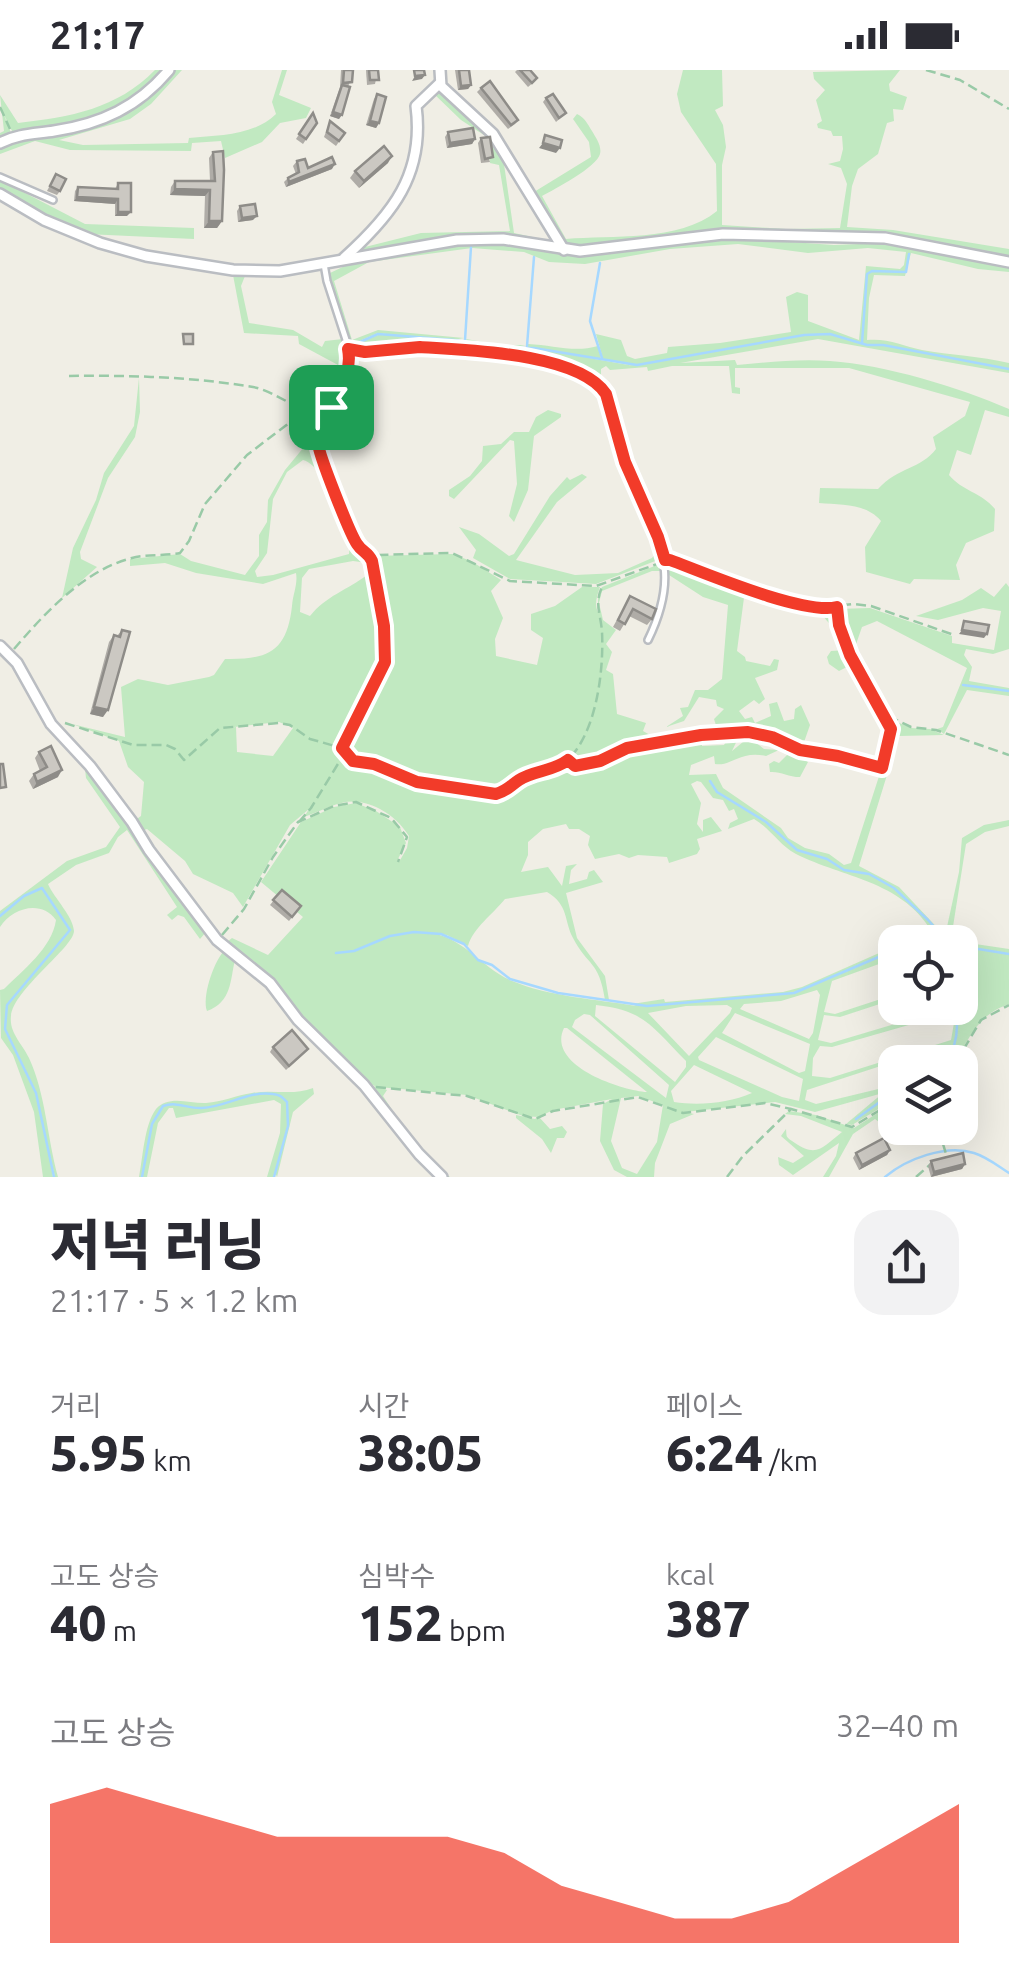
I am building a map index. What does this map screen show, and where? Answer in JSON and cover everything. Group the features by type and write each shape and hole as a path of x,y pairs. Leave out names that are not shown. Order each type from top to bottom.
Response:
{"street":[{"path":"0,144 15,137 111,116 134,105 169,70"},
{"path":"440,70 445,92 493,134 564,250"},
{"path":"343,259 377,229 395,202 418,148 416,106 440,83"},
{"path":"0,194 62,228 146,256 233,270 280,270 324,264 433,242 503,239 564,250 723,234 884,238 1009,262"},
{"path":"0,646 10,654 45,716 90,766 217,940 262,975 442,1177"}],"lane":[{"path":"0,177 53,200"},
{"path":"324,264 348,349 365,352 448,348 540,362 582,372 606,394 625,462 665,560 659,618 648,640"}],"path":[{"path":"926,70 960,80 1009,110"},
{"path":"0,108 15,137"},
{"path":"348,349 351,368 323,424 318,446 357,544 370,554 452,553 510,581 602,586 670,560 743,587 817,608 870,606 954,635"},
{"path":"69,376 162,376 213,381 270,390 295,406 311,408"},
{"path":"10,654 38,620 98,572 130,558 180,553 189,542 205,504 247,455 347,378"},
{"path":"342,748 385,662 384,626 370,554"},
{"path":"45,716 133,745 166,745 175,748 184,760 215,730 280,723 310,739 342,748 353,761 374,764 417,782 496,794 509,790 523,778 556,770 582,739 602,676 602,629 596,605 602,586"},
{"path":"568,760 575,766 600,761 627,748 701,735 748,732 772,737 800,750 882,768 891,736 886,715 850,655 837,607"},
{"path":"886,715 912,727 936,730 1009,755"},
{"path":"217,940 244,909 274,857 345,753"},
{"path":"298,822 334,806 364,804 396,822 404,833 406,843 398,862"},
{"path":"966,1045 980,1020 1009,1005"},
{"path":"364,1085 467,1096 535,1118 553,1111 638,1096 683,1113 766,1102 852,1127 878,1111"},
{"path":"728,1177 743,1156 791,1109"},
{"path":"916,1177 929,1164 948,1157 945,1145"}],"green space":[{"path":"155,70 166,70 121,109 72,124 13,133 4,115 11,133 0,139 4,131 0,95 18,123 56,118 109,102"},
{"path":"175,70 182,70 151,104 130,119 59,140 83,145 188,143 189,138 257,127 276,114 272,102 282,70 287,70 279,95 311,108 306,118 280,123 262,142 225,158 221,141 192,143 191,151 70,150 35,141 0,154 0,149 15,143 111,121 151,96"},
{"path":"683,70 722,70 723,106 715,110 723,125 726,147 722,165 722,225 840,228 847,184 841,168 828,164 840,161 842,136 818,128 822,121 816,100 825,90 814,79 813,72 900,70 889,84 890,91 907,97 903,110 893,109 894,121 887,123 878,154 858,169 847,227 893,230 1009,249 1009,257 874,232 713,232 564,245 534,192 591,157 589,142 573,119 577,114 595,136 600,154 584,171 542,196 566,239 664,232 684,228 717,211 716,164 681,112 677,94"},
{"path":"439,88 489,135 557,243 454,238 352,254 357,249 421,233 510,231 499,165 490,163 487,137 461,120 432,92","holes":["504,164 551,235 551,241 514,233"]},
{"path":"0,180 85,224 194,228 194,239 86,234 57,223 0,190"},
{"path":"748,239 834,245 883,243 1009,267 1009,272 978,269 911,253 905,276 874,275 867,340 1009,363 1009,373 818,339 680,363 852,363 921,378 1009,409 1009,417 985,410 971,455 957,450 949,475 995,509 994,531 966,543 956,565 960,580 914,579 910,584 866,572 865,547 881,521 861,508 819,503 820,488 878,489 893,476 923,461 936,449 933,437 965,416 970,402 849,368 735,368 735,387 740,388 740,394 732,393 729,366 672,366 648,371 647,367 610,370 606,366 601,369 601,381 564,365 488,350 421,345 359,350 351,346 378,335 395,335 378,333 350,345 328,278 330,273 349,264 451,245 512,246 576,256","holes":["738,244 808,253 868,248 906,252 900,269 866,266 859,340 808,321 808,295 797,292 786,297 791,332 668,347 667,353 635,359 627,356 621,340 596,334 603,359 634,366 589,358 601,359 598,346 572,349 528,344 528,348 501,349 526,345 466,339 469,343 453,340 464,338 378,330 352,340 334,281 369,262 472,248 524,252 549,262 585,264 670,249"]},
{"path":"233,275 245,276 241,286 249,323 293,330 322,347 325,341 343,339 343,374 320,401 342,385 321,423 317,446 355,544 369,556 379,602 371,556 452,554 471,561 501,580 491,591 503,618 495,639 496,656 537,665 543,638 531,630 531,614 555,606 582,587 600,587 596,603 598,612 598,596 602,587 662,563 664,571 652,571 602,591 599,603 603,620 616,630 606,644 612,652 606,670 613,674 617,714 646,723 643,731 657,739 653,746 701,736 702,746 724,745 730,735 719,735 714,719 724,709 717,706 716,700 699,697 684,721 666,727 683,716 680,708 688,707 695,690 708,690 722,679 728,605 703,597 669,575 669,566 675,562 745,590 737,651 746,661 770,666 774,659 779,660 777,670 755,678 765,699 759,704 754,700 739,711 755,723 771,716 769,704 777,702 784,721 794,719 795,709 801,705 810,725 803,745 805,748 814,744 817,750 795,747 772,737 741,732 732,751 749,737 764,749 779,750 721,764 715,764 714,756 691,765 689,775 716,774 723,788 781,828 788,838 805,848 829,854 844,865 851,863 882,767 879,766 887,734 851,665 839,671 829,664 827,657 831,651 846,650 821,611 836,609 838,623 837,609 870,608 952,636 952,643 994,650 1001,611 983,608 938,620 916,616 962,600 981,588 994,597 1006,583 1009,649 993,654 966,649 964,655 972,667 969,681 1009,688 1009,696 967,690 944,734 937,729 943,727 967,668 877,621 862,627 854,650 888,721 944,735 899,736 859,866 899,887 935,925 927,925 918,913 887,890 796,854 754,819 728,829 738,819 734,809 729,811 723,800 713,798 697,781 691,784 701,803 697,824 703,832 703,820 711,817 722,831 697,839 697,854 669,863 667,857 638,855 595,859 588,845 590,836 579,829 569,829 566,824 543,829 528,842 521,872 548,867 562,886 566,866 577,864 571,870 569,884 587,879 594,870 603,882 566,893 577,938 605,976 609,1000 605,1000 596,970 573,938 563,908 547,892 505,899 479,927 468,946 433,933 455,942 512,981 558,994 636,1006 632,1004 783,992 878,953 878,964 832,981 824,1012 835,1014 878,1000 878,1005 840,1017 824,1015 818,1040 831,1043 891,1025 909,1025 832,1047 820,1046 813,1058 812,1076 830,1078 878,1063 878,1067 807,1090 805,1100 816,1104 878,1089 878,1094 815,1112 775,1102 685,1112 694,1114 670,1124 655,1163 654,1177 627,1177 614,1170 600,1141 603,1104 612,1099 553,1110 539,1117 550,1129 562,1126 567,1132 564,1138 557,1138 551,1153 516,1115 535,1119 538,1117 523,1116 467,1095 378,1087 387,1090 383,1096 413,1140 450,1177 444,1177 425,1159 372,1089 375,1086 319,1041 263,971 227,942 232,938 268,955 303,917 261,882 301,822 334,807 356,803 376,811 400,827 406,843 399,862 409,836 403,828 393,817 369,804 359,802 342,803 304,817 309,809 290,825 243,907 233,893 193,874 185,861 134,821 141,816 144,782 128,767 119,741 72,724 125,737 121,687 138,679 168,685 209,677 225,659 254,657 274,649 286,633 296,573 263,584 196,573 165,563 130,566 130,559 180,554 191,561 245,575 259,556 259,535 267,522 268,500 285,470 304,447 308,421 299,416 312,408 302,408 338,365 299,344 298,336 244,333","holes":["303,460 320,474 346,531 349,554 257,577 255,571 267,553 273,499 287,472","353,561 368,563 367,575 310,616 300,612 302,578 309,569","279,722 293,728 273,756 237,752 236,727 217,729","817,990 820,995 809,1039 740,1009 744,1004 781,1001","596,1005 626,1011 656,1030 686,1061 675,1082 595,1016","686,1006 732,1008 689,1056 648,1013","735,1013 810,1044 805,1071 799,1073 722,1033","590,1015 669,1085 666,1098 572,1027 575,1020","564,1028 647,1092 604,1081 575,1064 561,1041","716,1037 803,1079 799,1101 699,1060","694,1065 752,1093 704,1104 674,1102 671,1091","638,1096 663,1105 657,1142 637,1174 622,1168 611,1141 621,1098"]},
{"path":"139,378 140,412 135,437 108,478 80,552 81,559 97,567 62,598 73,548 104,473 134,426"},
{"path":"548,410 561,417 534,436 528,490 514,522 509,516 517,484 514,441 510,440 454,499 449,496 449,490 470,476 482,461 483,446 501,444 514,432 529,432 536,417"},
{"path":"582,474 587,477 557,502 516,560 575,575 618,573 652,558 660,546 663,558 596,584 510,579 473,558 476,550 459,527 479,534 509,556 514,554 550,496 567,477 570,480"},
{"path":"795,747 805,751 803,758 808,762 800,777 770,772 769,764 779,763"},
{"path":"88,768 206,932 200,939 184,917 178,915 172,920 167,915 177,907 127,830 109,853 76,865 48,884 74,931 22,994 11,1016 14,1033 29,1058 39,1087 58,1177 47,1143 53,1177 43,1177 34,1112 13,1055 1,1038 0,990 43,949 56,920 43,910 27,909 12,915 0,927 0,911 67,861 106,847 120,827 86,778"},
{"path":"1009,820 1009,826 985,832 966,844 953,925 947,925 962,838 984,825"},
{"path":"978,944 1009,949 1009,1004 989,1014 964,1045 935,1045 951,1040 954,1025 978,1025"},
{"path":"223,952 235,960 231,983 221,1002 207,1011 209,981"},
{"path":"313,1088 314,1094 293,1112 277,1177 275,1172 273,1177 267,1177 280,1133 281,1104 274,1100 176,1118 173,1108 169,1108 158,1123 147,1177 139,1177 149,1124 161,1104 212,1102 252,1093"},
{"path":"878,1097 878,1102 865,1112 878,1103 878,1109 852,1125 846,1124"},
{"path":"789,1111 854,1128 878,1113 878,1121 875,1119 853,1134 829,1177 823,1177 839,1143 793,1175 779,1165 778,1157 793,1163 804,1156 781,1136 786,1129 790,1139 809,1150 825,1146 842,1132 785,1114"}],"building":[{"path":"344,70 353,70 352,82 343,83"},
{"path":"369,70 378,70 379,80 370,80"},
{"path":"459,70 469,70 471,85 461,86"},
{"path":"520,70 530,70 537,78 532,83"},
{"path":"490,81 518,120 511,125 481,88"},
{"path":"342,85 350,87 342,115 333,112"},
{"path":"377,94 386,97 379,123 370,121"},
{"path":"553,94 566,113 559,118 546,98"},
{"path":"313,113 317,123 306,139 299,134"},
{"path":"330,121 345,133 339,141 327,132"},
{"path":"473,128 475,139 450,143 448,132"},
{"path":"545,135 562,140 560,148 543,143"},
{"path":"490,137 493,157 485,159 481,138"},
{"path":"384,146 392,156 364,181 355,171"},
{"path":"223,151 222,221 209,221 210,190 175,189 175,181 215,181 213,152"},
{"path":"332,157 335,164 289,182 288,178 299,172 297,161 305,159 308,168"},
{"path":"56,174 66,179 60,191 50,186"},
{"path":"118,183 131,183 131,212 118,212 118,199 77,197 78,187 118,189"},
{"path":"255,204 257,216 242,218 240,206"},
{"path":"183,334 193,334 193,344 184,344"},
{"path":"630,596 656,609 652,619 633,609 625,624 618,620"},
{"path":"964,621 989,625 987,634 962,630"},
{"path":"122,630 130,632 108,710 94,707 114,635 120,637"},
{"path":"51,746 62,770 37,782 34,774 47,767 39,752"},
{"path":"0,764 6,787 0,788"},
{"path":"282,890 301,906 292,917 273,900"},
{"path":"292,1030 308,1049 289,1066 273,1047"},
{"path":"878,1141 878,1145 888,1145 890,1150 862,1165 856,1153"},
{"path":"963,1153 965,1164 934,1172 931,1161"}],"waterway":[{"path":"465,340 471,247"},
{"path":"862,343 867,274 906,272 909,254"},
{"path":"527,346 534,257"},
{"path":"600,263 590,321 602,358"},
{"path":"351,346 378,334 499,348 534,348 637,365 804,335 830,334 867,345 1009,369"},
{"path":"963,685 1009,691"},
{"path":"710,781 717,792 766,822 797,850 827,859 844,870 869,874 894,888 932,925"},
{"path":"0,916 24,896 42,888 70,930 7,1005 5,1029 36,1093 54,1177"},
{"path":"336,953 354,951 390,936 414,932 441,934 464,944 478,960 510,979 558,993 647,1006 794,993 878,957"},
{"path":"978,949 1009,954"},
{"path":"954,1045 957,1025"},
{"path":"142,1177 152,1124 163,1106 211,1107 264,1093 278,1095 287,1102 288,1126 274,1177"},
{"path":"856,1119 878,1103"},
{"path":"885,1177 915,1159 951,1150 979,1155 1009,1173"}],"route":[{"path":"448,348 582,372 606,394 625,462 665,560 824,610 837,607 837,619 850,655 889,721 891,736 882,768 814,750 800,750 752,733 701,735 627,748 600,761 575,766 568,760 556,770 523,778 509,790 496,794 417,782 374,764 353,761 342,748 385,662 384,626 370,554 357,544 320,457 320,436 331,407 351,368 348,349 365,352 448,348"}]}
